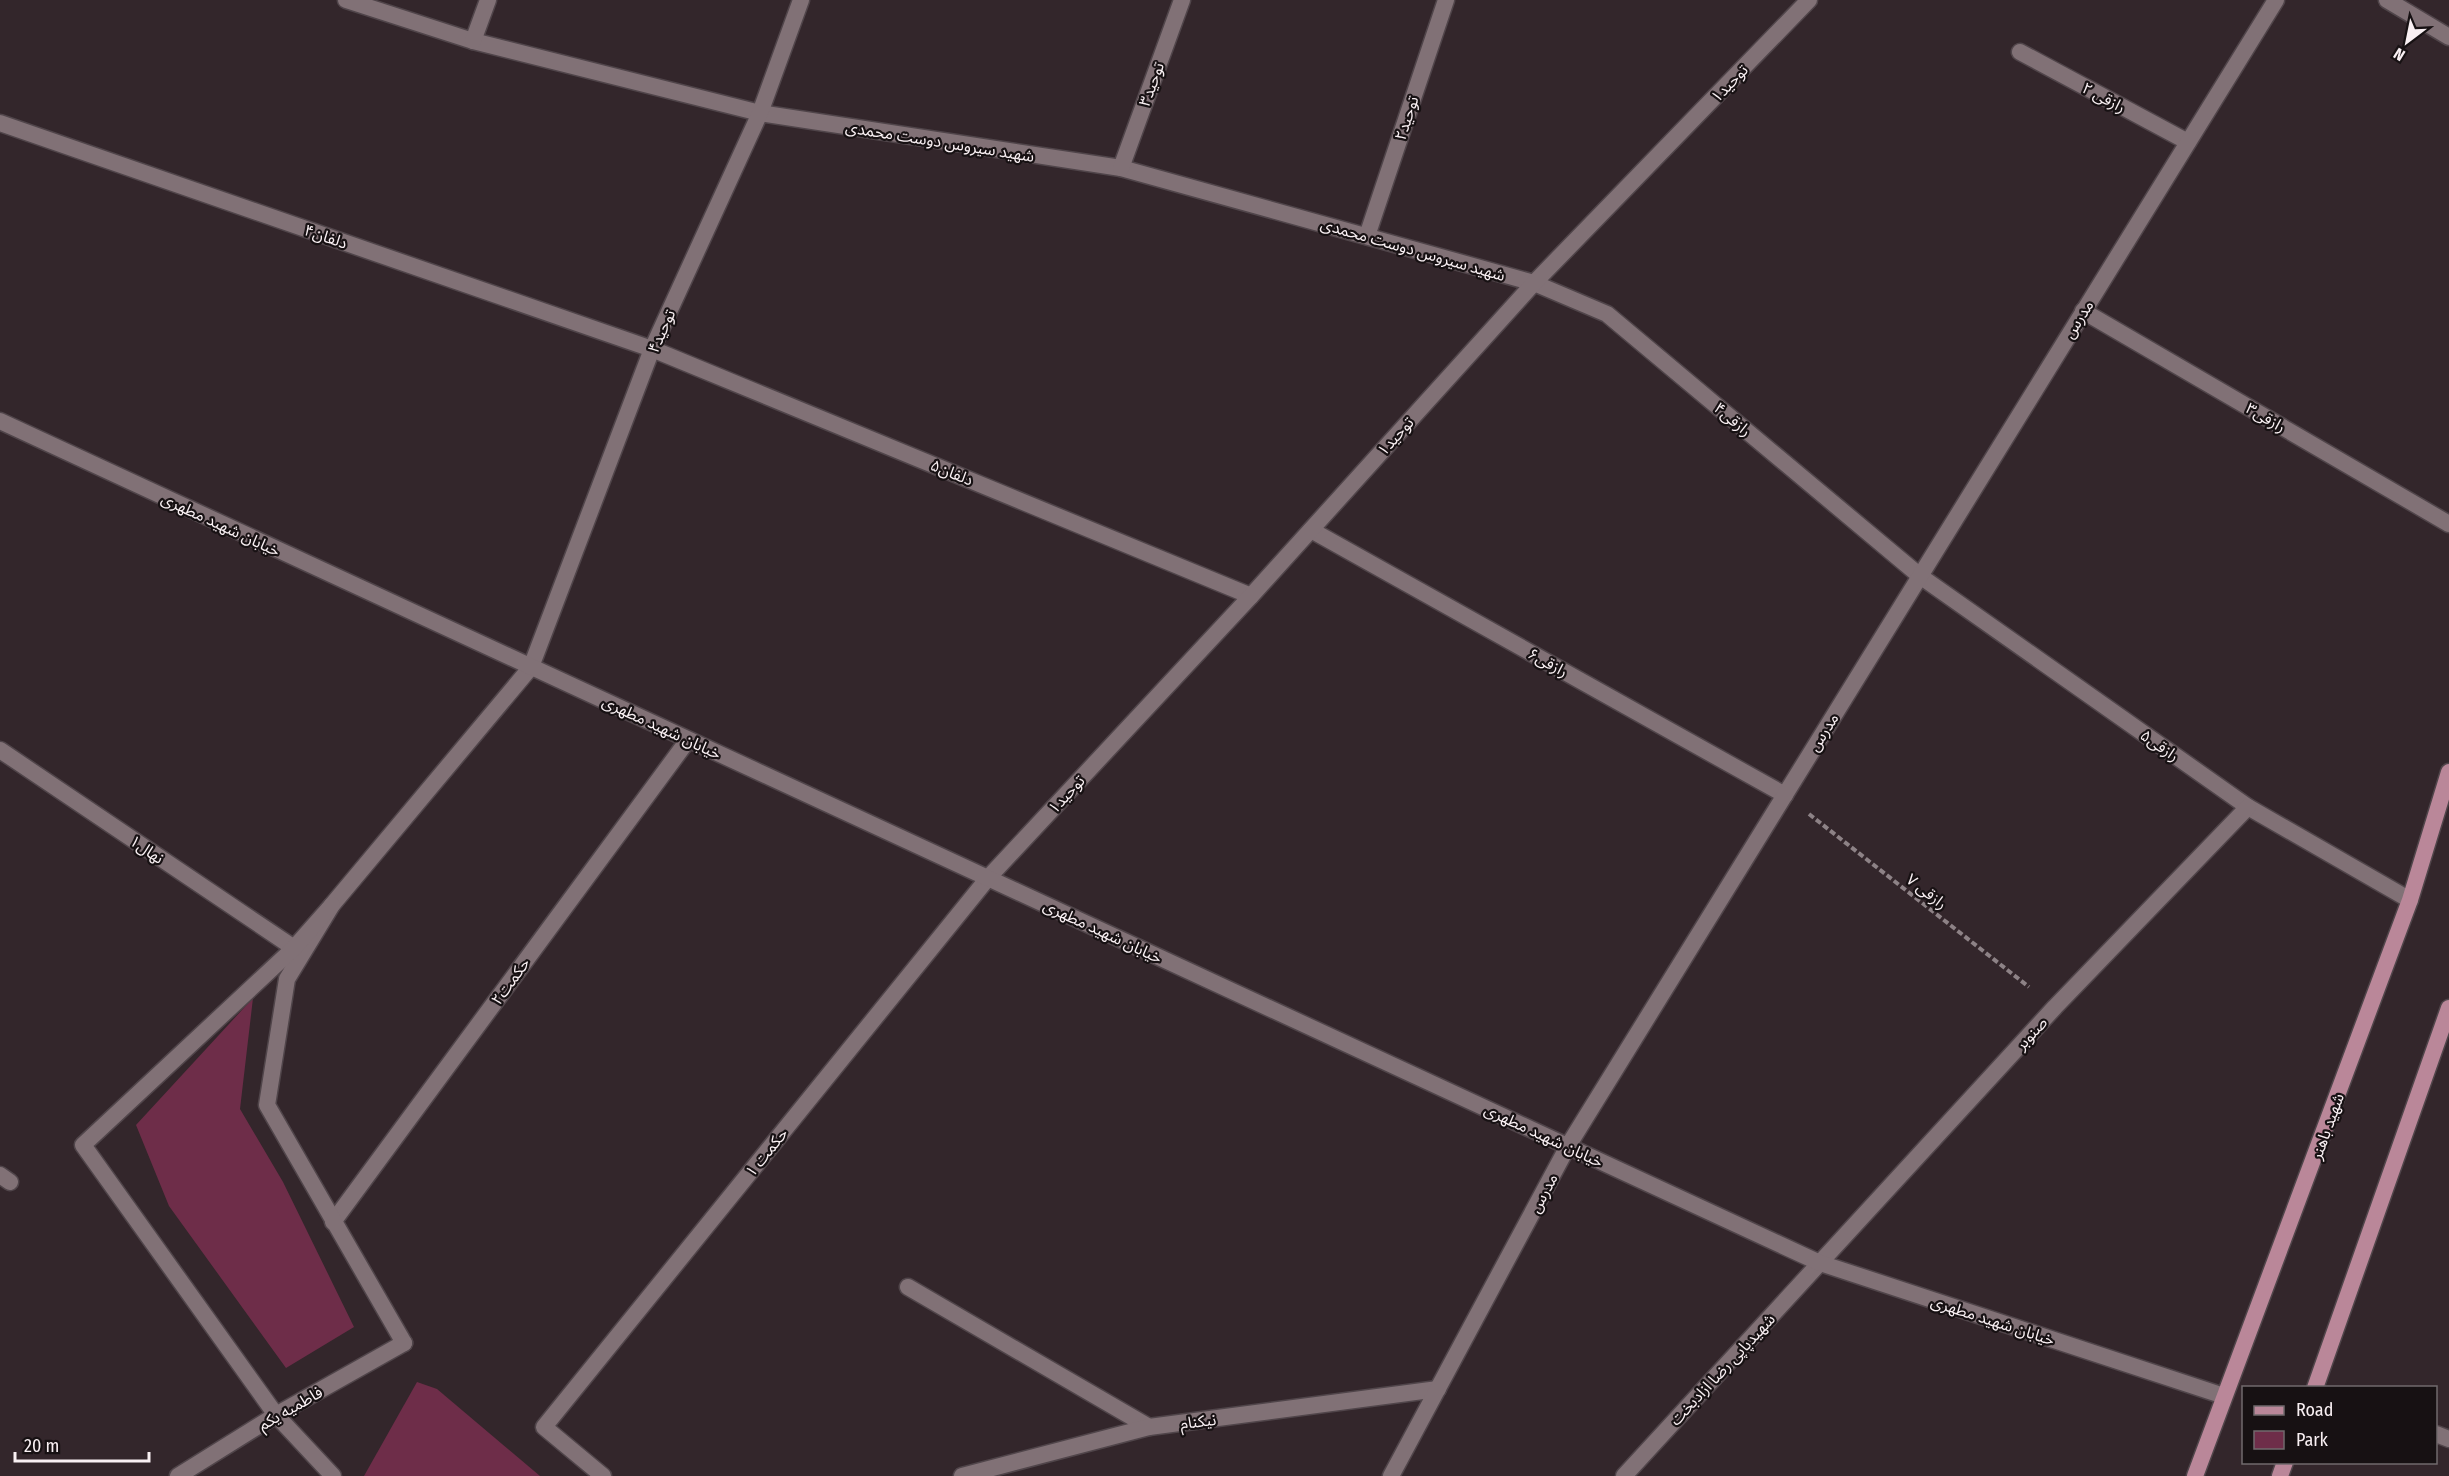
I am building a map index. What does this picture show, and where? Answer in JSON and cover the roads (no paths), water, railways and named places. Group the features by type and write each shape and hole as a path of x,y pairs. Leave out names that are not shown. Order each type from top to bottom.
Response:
{"main road":[{"name":"شهید باهنر","path":"2195,1476 2410,900 2449,772"},
{"path":"2316,1386 2449,1008"}],"street":[{"name":"شهید سیروس دوست محمدی","path":"346,0 473,41 760,113 1121,168 1534,283"},
{"path":"473,41 488,0"},
{"name":"توحید۴","path":"332,905 531,667 652,349 760,113 801,0"},
{"name":"توحید۳","path":"1121,168 1182,0"},
{"name":"توحید۲","path":"1367,236 1446,0"},
{"name":"توحید۱","path":"988,878 1251,596 1534,283 1809,0"},
{"name":"مدرس","path":"1391,1476 1568,1146 2276,0"},
{"path":"2387,0 2449,37"},
{"name":"رازقی ۲","path":"2020,52 2188,142"},
{"name":"دلفان۴","path":"0,123 652,349"},
{"name":"رازقی۴","path":"1534,283 1607,314 1920,576"},
{"name":"رازقی۳","path":"2083,311 2449,524"},
{"name":"دلفان۵","path":"652,349 1251,596"},
{"name":"خیابان شهید مطهری","path":"0,422 1820,1263 2224,1396"},
{"name":"رازقی۶","path":"1311,530 1785,795"},
{"name":"رازقی۵","path":"1920,576 2248,807 2410,900"},
{"name":"حکمت۲","path":"333,1222 688,740"},
{"name":"نهال۱","path":"0,750 294,948"},
{"name":"صنوبر","path":"1820,1263 2055,1007 2248,807"},
{"name":"حکمت ۱","path":"603,1476 544,1427 988,878"},
{"path":"332,905 294,948 83,1145 276,1415 333,1476"},
{"path":"332,905 287,979 267,1105 333,1222"},
{"name":"فاطمیه یکم","path":"178,1476 276,1415 404,1343 333,1222"},
{"name":"شهیدپاپی رضا ازادبخت","path":"1624,1476 1820,1263"},
{"path":"908,1287 1149,1427"},
{"name":"نیکنام","path":"962,1476 1149,1427 1438,1389"}]}
